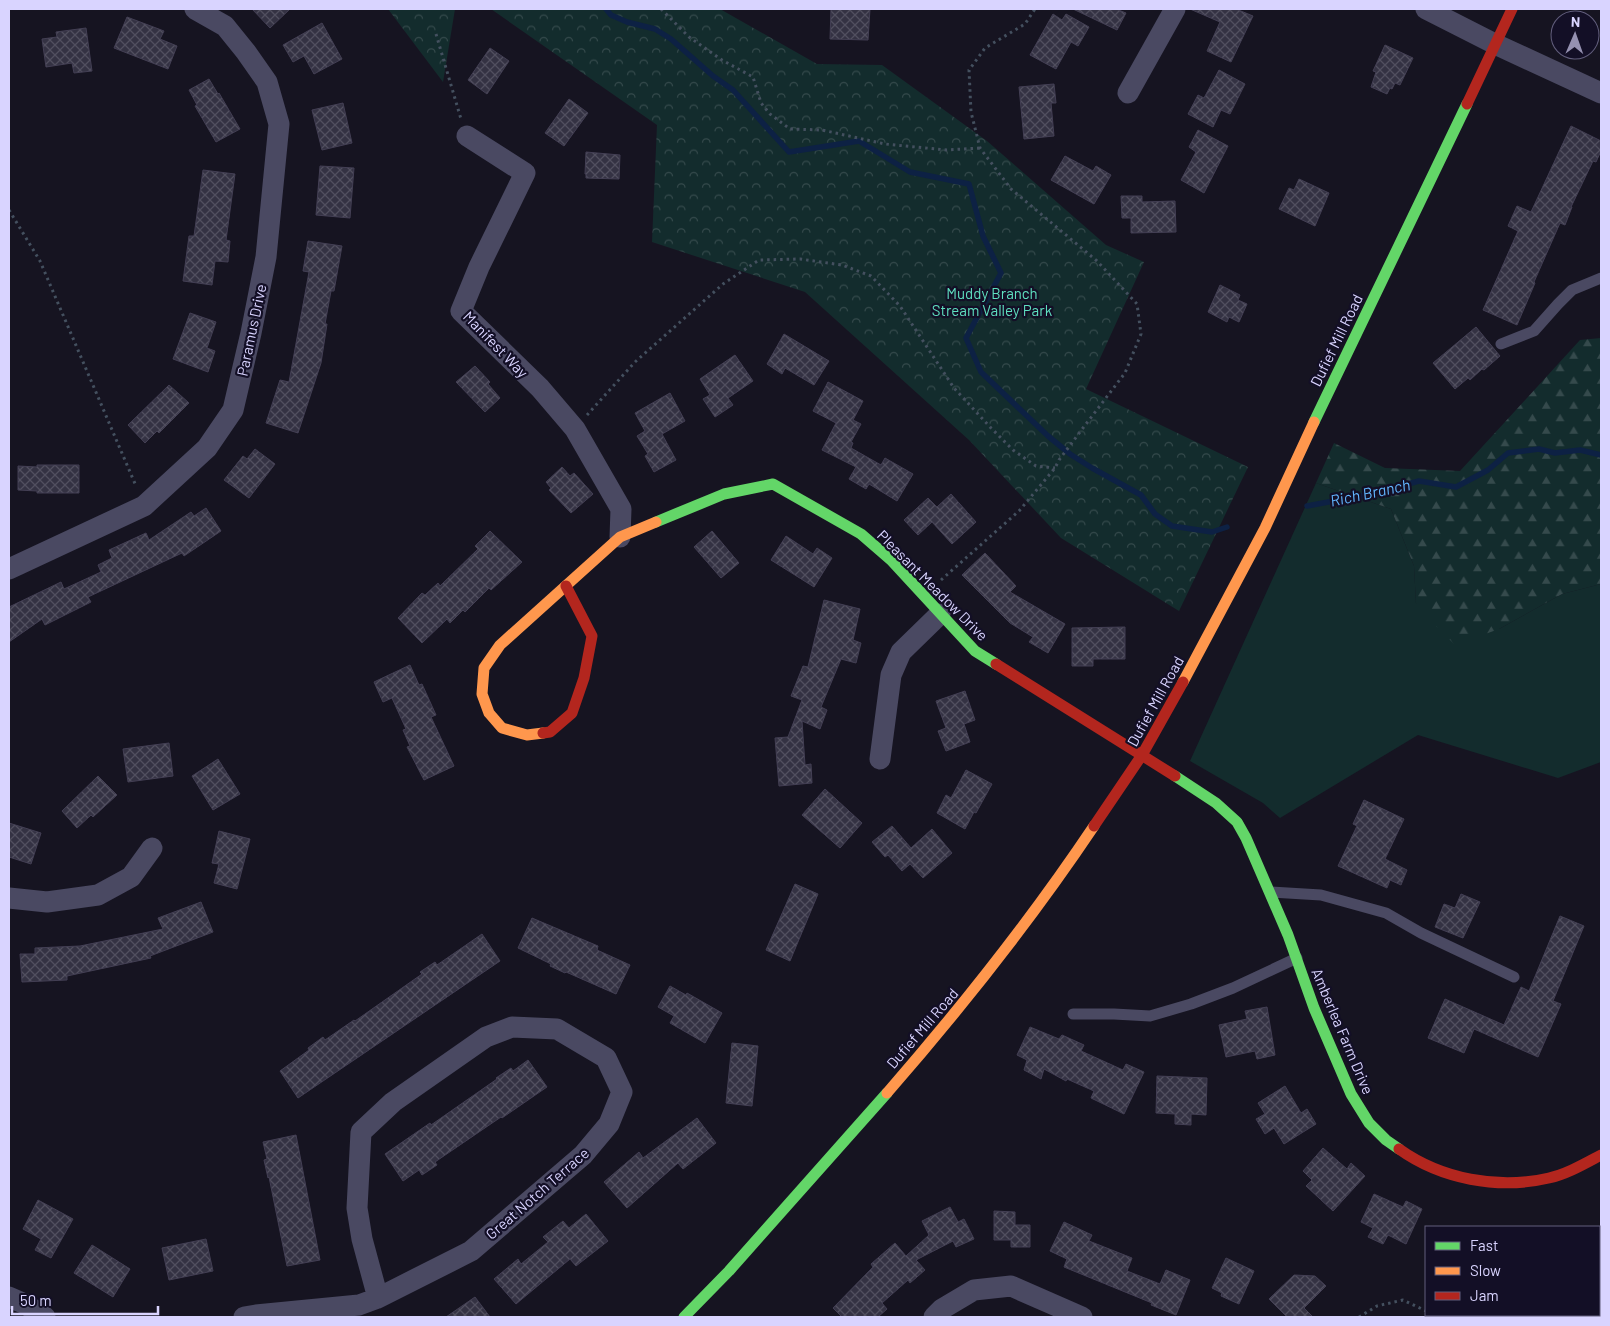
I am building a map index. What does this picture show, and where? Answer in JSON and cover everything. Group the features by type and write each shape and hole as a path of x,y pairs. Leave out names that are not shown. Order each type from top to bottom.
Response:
{"street":[{"name":"Paramus Drive","path":"11,564 144,506 207,448 233,410 266,257 279,124 267,82 246,52 225,26 195,9"},
{"path":"1128,93 1174,9"},
{"path":"1426,9 1495,44 1601,93"},
{"name":"Dufief Mill Road","path":"684,1317 729,1272 927,1047 982,980 1075,855 1142,755 1265,528 1295,460 1512,9"},
{"name":"Manifest Way","path":"467,136 525,174 479,268 461,311 540,388 576,429 621,509 620,537"},
{"name":"Pleasant Meadow Drive","path":"566,586 592,636 584,678 572,713 550,732 527,735 502,728 489,714 482,694 484,668 500,645 620,537 724,494 773,484 861,534 891,560 975,652 1142,755"},
{"path":"880,759 891,675 902,652 940,614"},
{"name":"Amberlea Farm Drive","path":"1142,755 1216,803 1237,822 1246,838 1297,958 1311,1000 1351,1095 1369,1123 1390,1142 1417,1160 1447,1174 1484,1182 1516,1183 1549,1178 1601,1155"},
{"path":"9,898 47,902 98,895 131,877 152,848"},
{"name":"Great Notch Terrace","path":"244,1317 359,1304 378,1298 471,1251 583,1156 609,1124 622,1092 606,1058 556,1029 512,1027 486,1037 393,1102 361,1132 357,1208 362,1239 378,1298"},
{"path":"934,1317 942,1309 974,1290 1011,1286 1082,1317"},
{"path":"9,1297 25,1304 45,1317"}],"lane":[{"path":"1500,344 1534,331 1572,290 1601,278"},
{"path":"1269,892 1321,895 1386,913 1421,933 1514,977"},
{"path":"1073,1014 1150,1016 1191,1004 1225,991 1297,958"}],"path":[{"path":"661,9 689,37 722,60 753,77 761,103 770,114 790,129 822,130 885,144 929,149 980,148"},
{"path":"922,596 1019,511 1055,468 1125,372 1141,334 1137,304 1097,261 1011,190 980,148 971,112 969,70 985,48 1025,24 1035,9"},
{"path":"436,34 467,136"},
{"path":"9,210 40,261 144,506"},
{"path":"576,429 634,362 723,284 759,260 800,259 842,264 871,276 900,306 954,388 991,428 1013,450 1036,466 1055,468"},
{"path":"1359,1317 1377,1306 1403,1300 1425,1311"}],"green space":[{"path":"388,9 455,9 443,82"},
{"name":"Muddy Branch Stream Valley Park","path":"491,9 720,9 817,64 882,65 987,141 1106,245 1144,262 1086,389 1248,467 1179,611 1061,538 969,440 805,292 652,242 657,125"},
{"path":"1601,338 1601,584 1562,594 1499,629 1455,645 1416,603 1414,566 1391,509 1316,483 1334,443 1385,468 1460,471 1580,340"},
{"path":"1316,483 1391,509 1414,566 1416,603 1499,629 1562,594 1601,584 1601,762 1558,778 1418,735 1280,818 1263,803 1190,761"}],"building":[{"path":"252,9 290,9 270,28"},
{"path":"831,9 870,9 868,40 830,39"},
{"path":"1073,9 1116,9 1126,13 1117,30"},
{"path":"1190,9 1236,9 1253,16 1231,62 1207,51 1220,22"},
{"path":"1053,14 1062,20 1066,14 1089,27 1078,46 1071,42 1056,69 1030,55"},
{"path":"127,17 164,31 160,39 177,46 168,69 114,48"},
{"path":"322,23 342,59 314,74 304,56 293,62 283,45"},
{"path":"86,28 92,71 74,73 72,63 46,67 42,39 57,37 56,32"},
{"path":"1385,45 1413,58 1400,85 1395,83 1387,94 1371,87 1376,72 1373,71"},
{"path":"490,48 509,61 487,94 468,80"},
{"path":"1219,70 1245,84 1230,114 1221,110 1213,127 1188,114 1198,95 1204,98"},
{"path":"209,79 240,129 216,142 195,106 197,105 189,90"},
{"path":"1054,84 1056,103 1051,103 1054,136 1024,139 1019,87"},
{"path":"569,99 588,113 564,146 545,133"},
{"path":"343,103 352,143 322,150 312,110"},
{"path":"1571,126 1601,141 1601,151 1596,162 1593,161 1571,207 1565,225 1560,223 1517,325 1483,310 1518,231 1508,226 1517,206 1531,212"},
{"path":"1198,130 1228,146 1204,193 1181,180 1196,152 1189,147"},
{"path":"586,152 620,155 619,179 586,178"},
{"path":"1065,156 1093,171 1096,166 1111,175 1094,204 1051,180"},
{"path":"320,166 354,168 350,218 316,215"},
{"path":"203,170 235,174 226,240 230,241 228,262 215,261 212,285 183,281 189,236 194,236"},
{"path":"1299,179 1329,193 1315,226 1279,209 1289,188 1294,190"},
{"path":"1121,196 1142,196 1142,202 1175,201 1176,232 1131,233 1131,218 1122,218"},
{"path":"308,241 342,246 334,291 331,291 325,324 327,324 321,363 298,433 266,423 280,380 289,382 309,272 303,271"},
{"path":"1220,285 1240,295 1238,300 1247,304 1239,322 1229,317 1227,322 1208,312"},
{"path":"190,313 216,322 207,348 215,351 208,372 173,359"},
{"path":"1476,327 1500,356 1484,370 1482,369 1470,380 1468,378 1455,389 1433,363"},
{"path":"784,334 829,361 814,385 785,368 782,374 767,364"},
{"path":"735,355 753,381 728,398 733,405 715,417 703,399 710,395 700,379"},
{"path":"475,366 490,382 488,384 500,398 485,412 456,382"},
{"path":"828,382 863,401 853,420 861,424 851,442 853,443 851,448 881,465 885,458 913,474 897,501 869,484 866,489 849,479 856,467 822,450 836,423 813,411"},
{"path":"169,385 189,403 159,433 157,431 145,443 128,425"},
{"path":"670,393 685,421 662,434 676,460 654,472 645,456 648,454 637,436 645,431 635,413"},
{"path":"255,449 275,464 249,498 224,480 243,456 247,459"},
{"path":"37,465 79,465 79,493 37,493 37,491 18,490 18,466 37,467"},
{"path":"562,467 570,476 574,473 593,494 571,513 549,490 551,488 546,482"},
{"path":"951,494 976,522 952,544 932,522 918,535 904,520 928,498 937,507"},
{"path":"206,508 221,531 184,556 182,553 88,597 91,602 45,625 42,619 9,642 9,607 61,582 64,589 101,572 98,565 112,558 109,550 146,533 149,540 191,512 194,516"},
{"path":"490,531 522,562 491,590 489,588 465,612 463,610 450,623 447,619 422,643 398,618 422,593 425,595 438,583 440,586 478,549 475,546"},
{"path":"712,531 739,563 721,578 694,547"},
{"path":"786,536 813,554 817,548 832,558 814,587 771,560"},
{"path":"985,553 1016,586 1010,592 1065,624 1048,653 1029,642 1033,637 1010,623 962,575"},
{"path":"824,600 860,609 853,640 861,643 856,663 841,659 821,707 827,710 820,729 802,721 805,765 811,764 812,783 779,786 775,738 788,737 802,700 791,696 803,666 808,667"},
{"path":"1125,627 1125,659 1093,659 1093,666 1072,666 1072,628"},
{"path":"410,665 419,685 422,684 436,715 431,717 454,766 424,780 407,747 410,746 403,730 406,729 392,698 383,702 374,682"},
{"path":"965,691 975,720 964,724 970,742 946,751 938,731 946,728 936,701"},
{"path":"169,743 173,776 128,782 123,749"},
{"path":"218,759 240,794 213,810 192,776"},
{"path":"966,770 992,784 965,829 937,813 946,795 951,798"},
{"path":"98,776 117,795 93,817 91,815 77,828 62,811"},
{"path":"825,789 862,823 840,848 802,815"},
{"path":"1364,800 1404,819 1385,859 1407,870 1401,885 1390,880 1387,888 1338,866 1357,826 1353,824"},
{"path":"9,823 41,833 31,864 9,857"},
{"path":"892,826 911,848 932,829 952,853 923,878 910,864 902,871 888,855 885,857 872,842"},
{"path":"219,831 250,839 237,889 214,883 219,864 212,863"},
{"path":"795,884 818,894 790,961 766,950"},
{"path":"1461,894 1480,902 1463,938 1435,927 1444,904 1455,908"},
{"path":"201,902 213,932 150,956 151,958 67,976 67,980 22,982 20,954 35,954 35,948 80,946 163,929 158,918"},
{"path":"1560,916 1584,926 1553,1001 1561,1004 1538,1057 1474,1029 1464,1053 1428,1038 1445,999 1504,1025 1521,987 1529,991"},
{"path":"532,918 598,946 597,950 630,965 616,994 550,966 551,964 518,948"},
{"path":"482,934 500,961 298,1098 280,1071 309,1050 308,1048 323,1037 325,1040 355,1021 422,974 420,972 435,962 437,965"},
{"path":"670,986 686,995 687,993 722,1013 705,1043 670,1023 674,1016 658,1007"},
{"path":"1267,1007 1275,1055 1257,1059 1255,1051 1226,1057 1219,1025 1247,1019 1245,1011"},
{"path":"1030,1027 1059,1039 1062,1035 1084,1045 1081,1051 1123,1070 1126,1064 1144,1072 1124,1114 1091,1098 1094,1091 1067,1079 1066,1081 1044,1069 1041,1079 1024,1070 1027,1060 1017,1055"},
{"path":"732,1043 758,1046 752,1106 726,1103"},
{"path":"528,1060 547,1087 435,1162 437,1165 422,1175 419,1170 403,1181 385,1154 430,1123 431,1125 511,1068 513,1071"},
{"path":"1157,1076 1207,1078 1206,1115 1191,1114 1191,1125 1175,1124 1175,1114 1156,1113"},
{"path":"1285,1086 1301,1113 1307,1109 1316,1124 1284,1144 1274,1128 1265,1134 1256,1119 1265,1114 1258,1103"},
{"path":"697,1118 716,1143 683,1169 678,1163 627,1208 604,1182 639,1152 643,1158"},
{"path":"296,1135 320,1260 287,1266 264,1160 267,1159 263,1142"},
{"path":"1323,1148 1347,1169 1351,1163 1365,1176 1333,1211 1306,1186 1312,1180 1303,1171"},
{"path":"1374,1194 1403,1207 1406,1201 1422,1209 1406,1244 1388,1235 1383,1244 1368,1237 1373,1228 1361,1222"},
{"path":"38,1200 73,1219 51,1258 35,1250 41,1239 23,1229"},
{"path":"950,1207 958,1222 964,1219 974,1239 956,1247 953,1241 916,1260 925,1270 910,1283 908,1280 882,1303 887,1309 878,1317 842,1317 833,1308 873,1267 871,1264 895,1243 906,1256 929,1235 922,1221"},
{"path":"994,1211 1015,1212 1015,1225 1030,1225 1030,1247 1011,1247 1011,1240 994,1240"},
{"path":"586,1214 608,1241 576,1266 570,1259 516,1304 494,1279 518,1259 521,1264 548,1242 543,1237 563,1221 569,1228"},
{"path":"1064,1222 1092,1235 1089,1241 1132,1258 1127,1271 1160,1284 1166,1270 1190,1280 1176,1315 1151,1305 1152,1303 1064,1267 1067,1259 1050,1251"},
{"path":"206,1239 213,1271 169,1280 162,1248"},
{"path":"92,1245 130,1269 113,1297 74,1273"},
{"path":"1226,1258 1254,1271 1239,1304 1221,1296 1222,1293 1212,1288"},
{"path":"1294,1275 1315,1276 1326,1286 1304,1308 1313,1317 1287,1317 1269,1299"},
{"path":"475,1297 490,1317 446,1317"}],"waterway":[{"path":"606,9 611,15 627,22 655,29 671,39 713,76 733,90 789,152 859,141 910,172 969,184 983,236 1001,273 966,338 981,372 1048,436 1070,454 1141,495 1155,514 1172,526 1212,532 1227,527"},
{"name":"Rich Branch","path":"1307,506 1371,494 1419,481 1456,487 1488,470 1508,453 1539,449 1555,453 1580,450 1601,455"}],"traffic: fast":[{"path":"1314,422 1467,104"},
{"path":"656,522 724,494 773,484 861,534 891,560 975,651 996,664"},
{"path":"1175,776 1216,803 1237,822 1246,838 1288,935 1314,1008 1351,1094 1369,1123 1386,1140 1399,1149"},
{"path":"684,1317 729,1271 887,1093"}],"traffic: slow":[{"path":"1183,682 1265,528 1314,422"},
{"path":"543,733 527,735 502,728 489,713 482,694 484,668 500,645 620,537 656,522"},
{"path":"887,1093 995,963 1094,826"}],"traffic: jam":[{"path":"1467,104 1512,9"},
{"path":"543,733 550,732 572,713 584,678 592,636 566,586"},
{"path":"996,664 1175,776"},
{"path":"1094,826 1142,755 1183,682"},
{"path":"1399,1149 1415,1159 1451,1175 1490,1182 1510,1183 1556,1176 1601,1155"}]}
